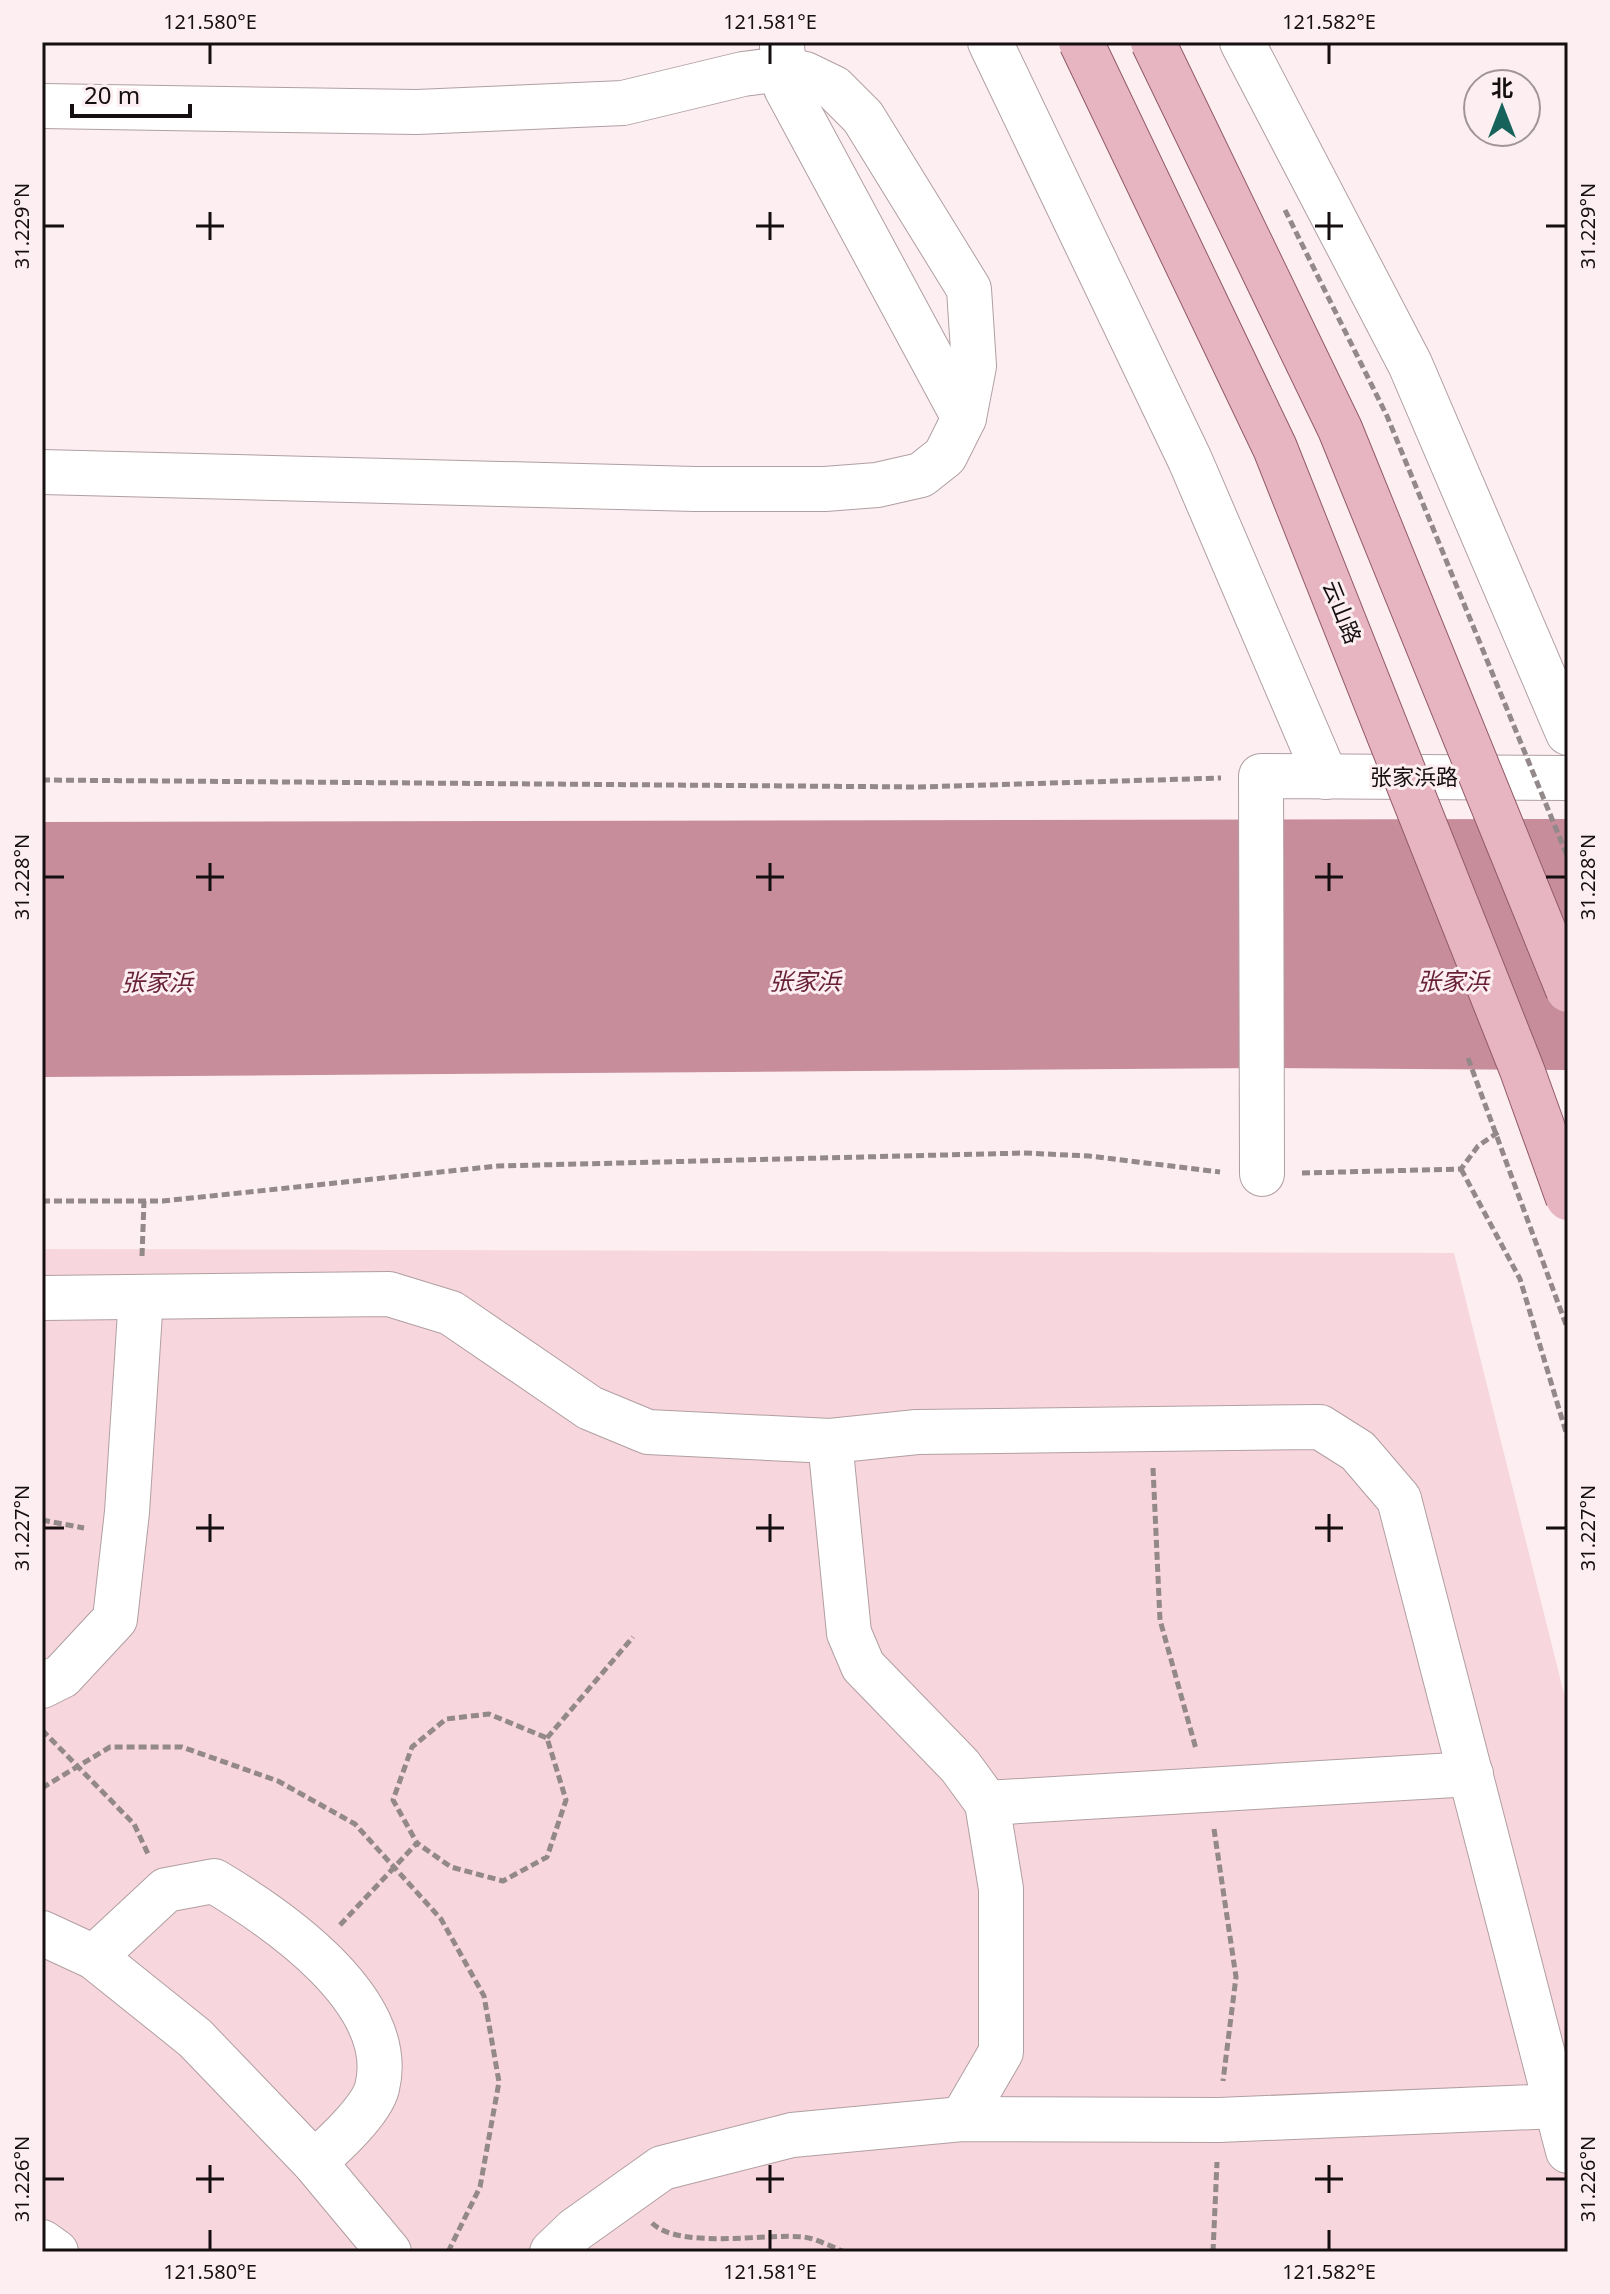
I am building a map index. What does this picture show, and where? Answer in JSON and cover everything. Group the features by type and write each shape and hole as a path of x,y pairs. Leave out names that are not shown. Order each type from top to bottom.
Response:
{"main road":[{"name":"云山路","path":"1081,42 1275,448 1522,1070 1568,1198"},
{"path":"1153,42 1340,429 1568,990"}],"street":[{"path":"990,42 1190,460 1326,777"},
{"path":"1242,42 1410,364 1568,733"},
{"path":"42,106 417,112 623,103 743,74 782,55"},
{"path":"782,55 786,88 964,418"},
{"path":"42,472 293,481 825,489 877,485 921,475 945,456 964,418 974,366 969,289 863,117 834,88 805,74 782,55"},
{"path":"1261,776 1262,1174"},
{"name":"张家浜路","path":"1261,776 1568,778"},
{"path":"42,1298 389,1294 451,1313 590,1408 648,1432 830,1441 917,1432 1320,1427 1358,1451 1399,1499 1568,2151"},
{"path":"42,1686 62,1676 115,1619 127,1512 141,1297"},
{"path":"830,1441 849,1633 863,1666 960,1766 987,1803 1001,1889 1001,2052 962,2119"},
{"path":"987,1803 1471,1774"},
{"path":"94,1957 166,1890 214,1881 262,1909 316,1953 348,1989 377,2042 377,2090 343,2137 314,2162"},
{"path":"42,1933 94,1957 195,2038 314,2162 389,2252"},
{"path":"552,2252 575,2230 662,2168 792,2135 962,2119 1219,2120 1558,2106"},
{"path":"42,2242 56,2252"}],"path":[{"path":"42,780 919,787 1261,776"},
{"path":"1465,1047 1568,1330"},
{"path":"1461,1169 1478,1146 1501,1131 1515,1127"},
{"path":"42,1201 144,1201 498,1166 1024,1153 1262,1174 1461,1169"},
{"path":"1461,1169 1520,1279 1568,1439"},
{"path":"141,1297 144,1201"},
{"path":"1152,1427 1160,1620 1207,1789 1236,1977 1219,2120 1213,2252"},
{"path":"547,1738 633,1637"},
{"path":"489,1714 547,1738 566,1800 547,1857 503,1881 451,1867 417,1843 393,1800 412,1747 446,1719 489,1714"},
{"path":"42,1730 134,1824 166,1890"},
{"path":"42,1788 110,1747 182,1747 278,1781 355,1824 441,1919 484,1996 499,2082 480,2187 448,2252"},
{"path":"336,1929 417,1843"},
{"path":"624,2195 662,2233 710,2237 806,2237 845,2252"}],"shaded area":[{"path":"42,1249 1454,1253 1568,1710 1568,2252 42,2252"}],"water":[{"name":"张家浜","path":"1568,819 1568,1070 1262,1068 42,1077 42,822"}]}
